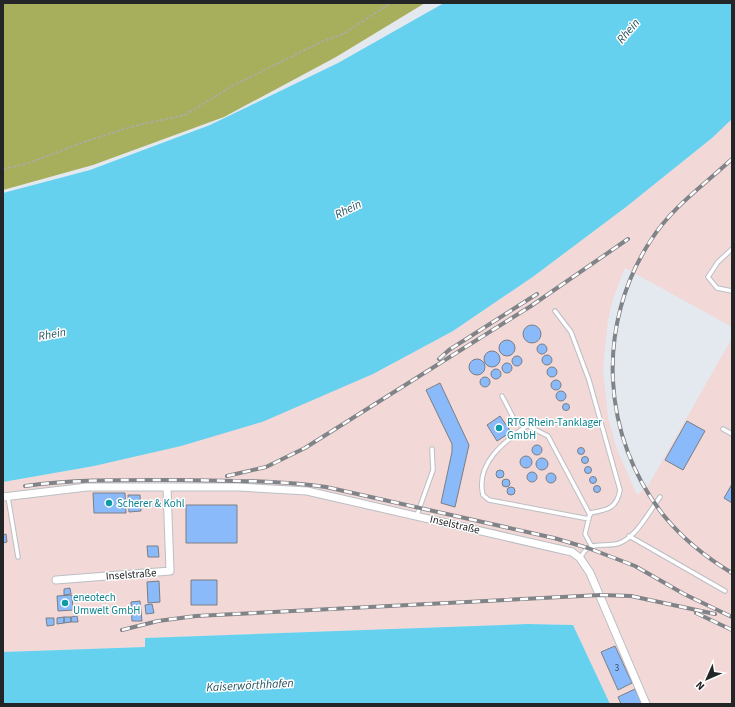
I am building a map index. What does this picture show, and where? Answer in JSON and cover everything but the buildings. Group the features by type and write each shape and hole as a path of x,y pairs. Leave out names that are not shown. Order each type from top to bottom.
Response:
{"street":[{"name":"Inselstraße","path":"6,497 87,487 239,487 307,491 554,546 572,552 580,558"},
{"name":"Inselstraße","path":"56,580 170,571 167,488"},
{"path":"580,558 600,595 646,704"}],"lane":[{"path":"732,249 718,262 708,277 717,288 732,292"},
{"path":"555,311 571,332 586,373 618,477 620,490 619,499 613,507 590,513 585,534 592,547"},
{"path":"502,396 514,419 548,436 590,517"},
{"path":"528,425 501,445 495,452 481,480 483,495 488,500 590,517"},
{"path":"723,429 732,434"},
{"path":"417,515 433,470 432,449"},
{"path":"6,497 18,558"},
{"path":"580,558 588,548 613,546 624,542 640,526 660,498"},
{"path":"629,536 724,591"}],"path":[{"path":"3,169 26,164 84,142 134,126 185,115 232,86 321,42 343,34 391,3"}],"shaded area":[{"path":"732,119 732,327 625,268 613,299 608,320 603,369 608,417 616,447 637,495 648,486 732,338 732,704 610,704 573,625 528,624 145,638 145,647 3,652 3,482 94,466 373,374 453,331 534,276 626,207 712,138"}],"green space":[{"path":"3,3 425,3 336,57 224,117 93,165 3,190"}],"water":[{"name":"Rhein","path":"444,3 732,3 732,119 712,138 626,207 534,276 453,331 373,374 262,422 181,446 94,466 3,482 3,193 90,170 210,125 338,63"},
{"name":"Kaiserwörthhafen","path":"528,624 573,625 610,704 3,704 3,652 145,647 145,638"}],"railway":[{"path":"732,159 678,207 659,228 633,273 621,308 614,344 613,381 618,417 628,452 644,486 665,517 688,541 705,555 732,573"},
{"path":"227,476 266,467 305,448 531,306 628,239"},
{"path":"439,359 449,350 537,294"},
{"path":"25,486 83,481 180,480 271,482 326,487 554,538 588,548 635,566 684,594 732,617"},
{"path":"122,630 158,621 196,616 601,595 631,596 715,614"},
{"path":"696,613 732,630"}],"place":[{"name":"RTG Rhein-Tanklager GmbH","path":"499,428"},
{"name":"Scherer & Kohl","path":"109,503"},
{"name":"eneotech Umwelt GmbH","path":"65,603"}]}
